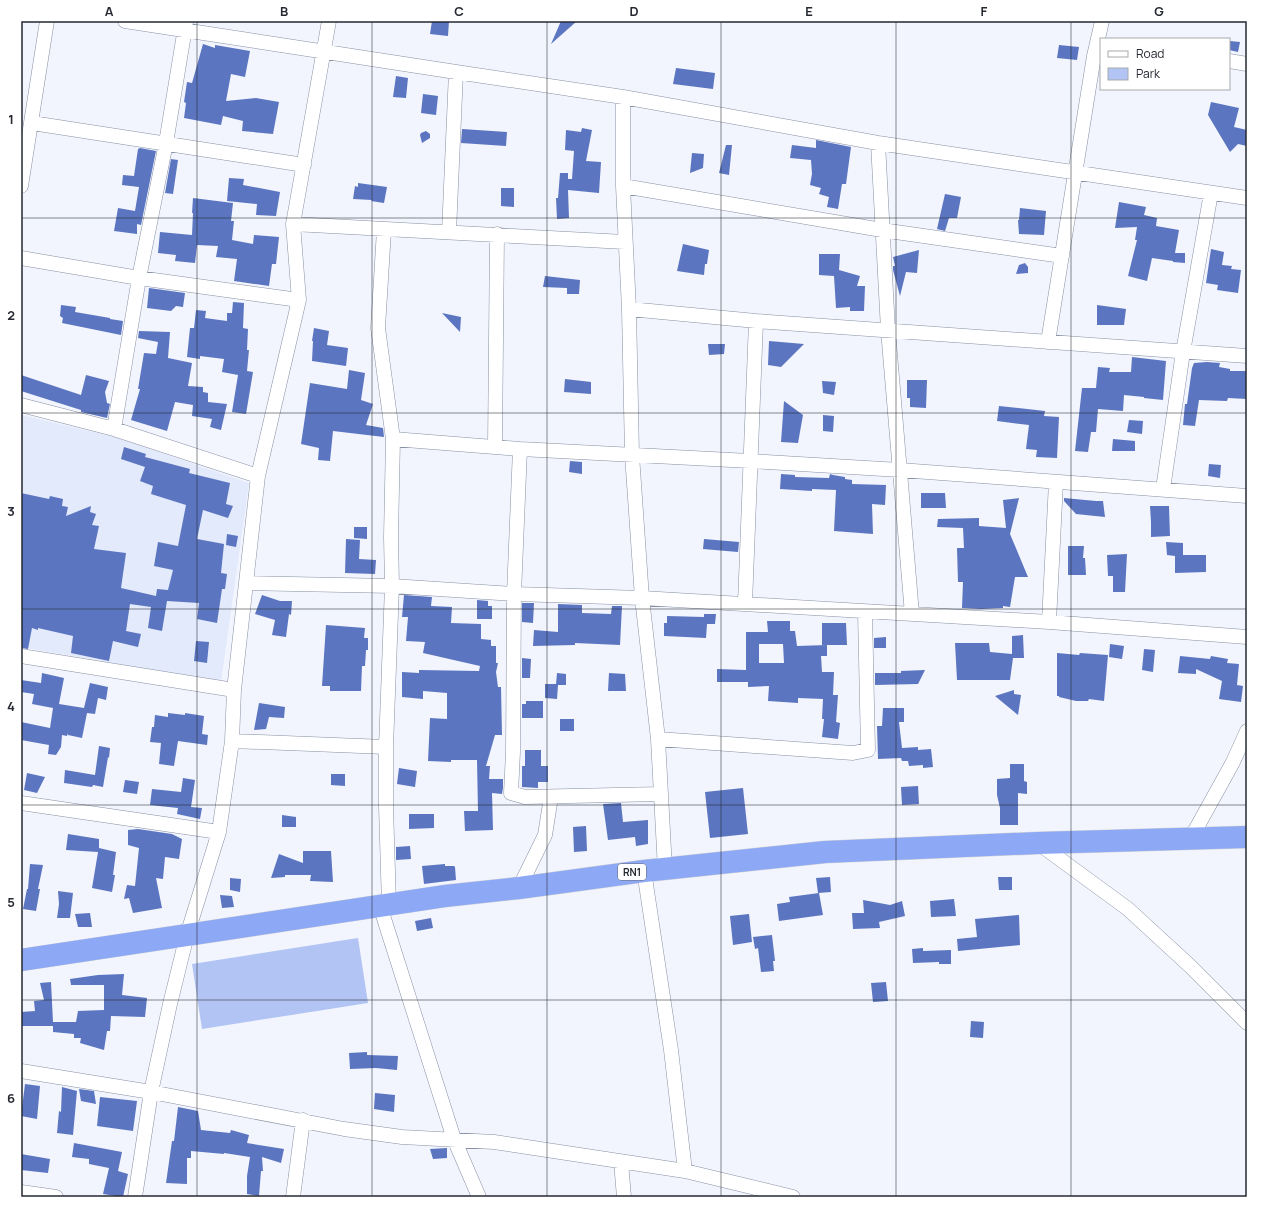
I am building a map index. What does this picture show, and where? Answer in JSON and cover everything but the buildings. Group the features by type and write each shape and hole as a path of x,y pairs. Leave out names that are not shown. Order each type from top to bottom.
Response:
{"highway":[{"name":"RN1","path":"21,960 444,896 519,888 644,871 825,852 1038,843 1247,837"}],"street":[{"path":"21,186 47,21"},
{"path":"125,21 186,25 324,52 623,97 878,143 1247,198"},
{"path":"135,1197 151,1092 170,1004 187,935 219,832 232,741 234,690 258,476 298,300 293,224 329,21"},
{"path":"1048,342 1075,173 1102,21"},
{"path":"114,429 139,278 166,143 186,25"},
{"path":"1230,61 1247,62"},
{"path":"450,232 456,72"},
{"path":"623,97 623,186 629,309 632,454 642,598 658,739 665,869"},
{"path":"32,123 304,165"},
{"path":"878,143 888,330 912,614"},
{"path":"623,186 882,230 1062,256"},
{"path":"1163,489 1183,352 1211,193"},
{"path":"293,224 625,242"},
{"path":"384,230 378,328 393,439 391,537 392,586 386,747 384,905 454,1139 479,1197"},
{"path":"495,447 497,234"},
{"path":"21,258 139,278 298,300"},
{"path":"629,309 756,321 1247,356"},
{"path":"745,604 756,321"},
{"path":"21,405 114,429 258,476"},
{"path":"393,439 520,449 900,470 1247,496"},
{"path":"520,449 514,594 513,752 511,793 525,797 660,794"},
{"path":"1048,622 1056,482"},
{"path":"246,584 392,586 514,594 642,598 1048,622 1247,637"},
{"path":"658,739 853,753 868,750 865,612"},
{"path":"21,656 234,690"},
{"path":"1191,838 1233,762 1247,731"},
{"path":"232,741 386,747"},
{"path":"519,888 545,835 551,797"},
{"path":"21,803 219,832"},
{"path":"1038,843 1128,909 1190,966 1247,1023"},
{"path":"644,871 671,1050 685,1171"},
{"path":"21,1071 151,1092 344,1129 402,1137 494,1142 685,1171 793,1197"},
{"path":"293,1197 303,1120"},
{"path":"621,1162 624,1197"},
{"path":"21,1192 56,1197"}],"shaded area":[{"path":"21,415 115,437 249,483 221,682 21,647"}],"green space":[{"path":"358,938 368,1003 202,1029 192,964"}]}
